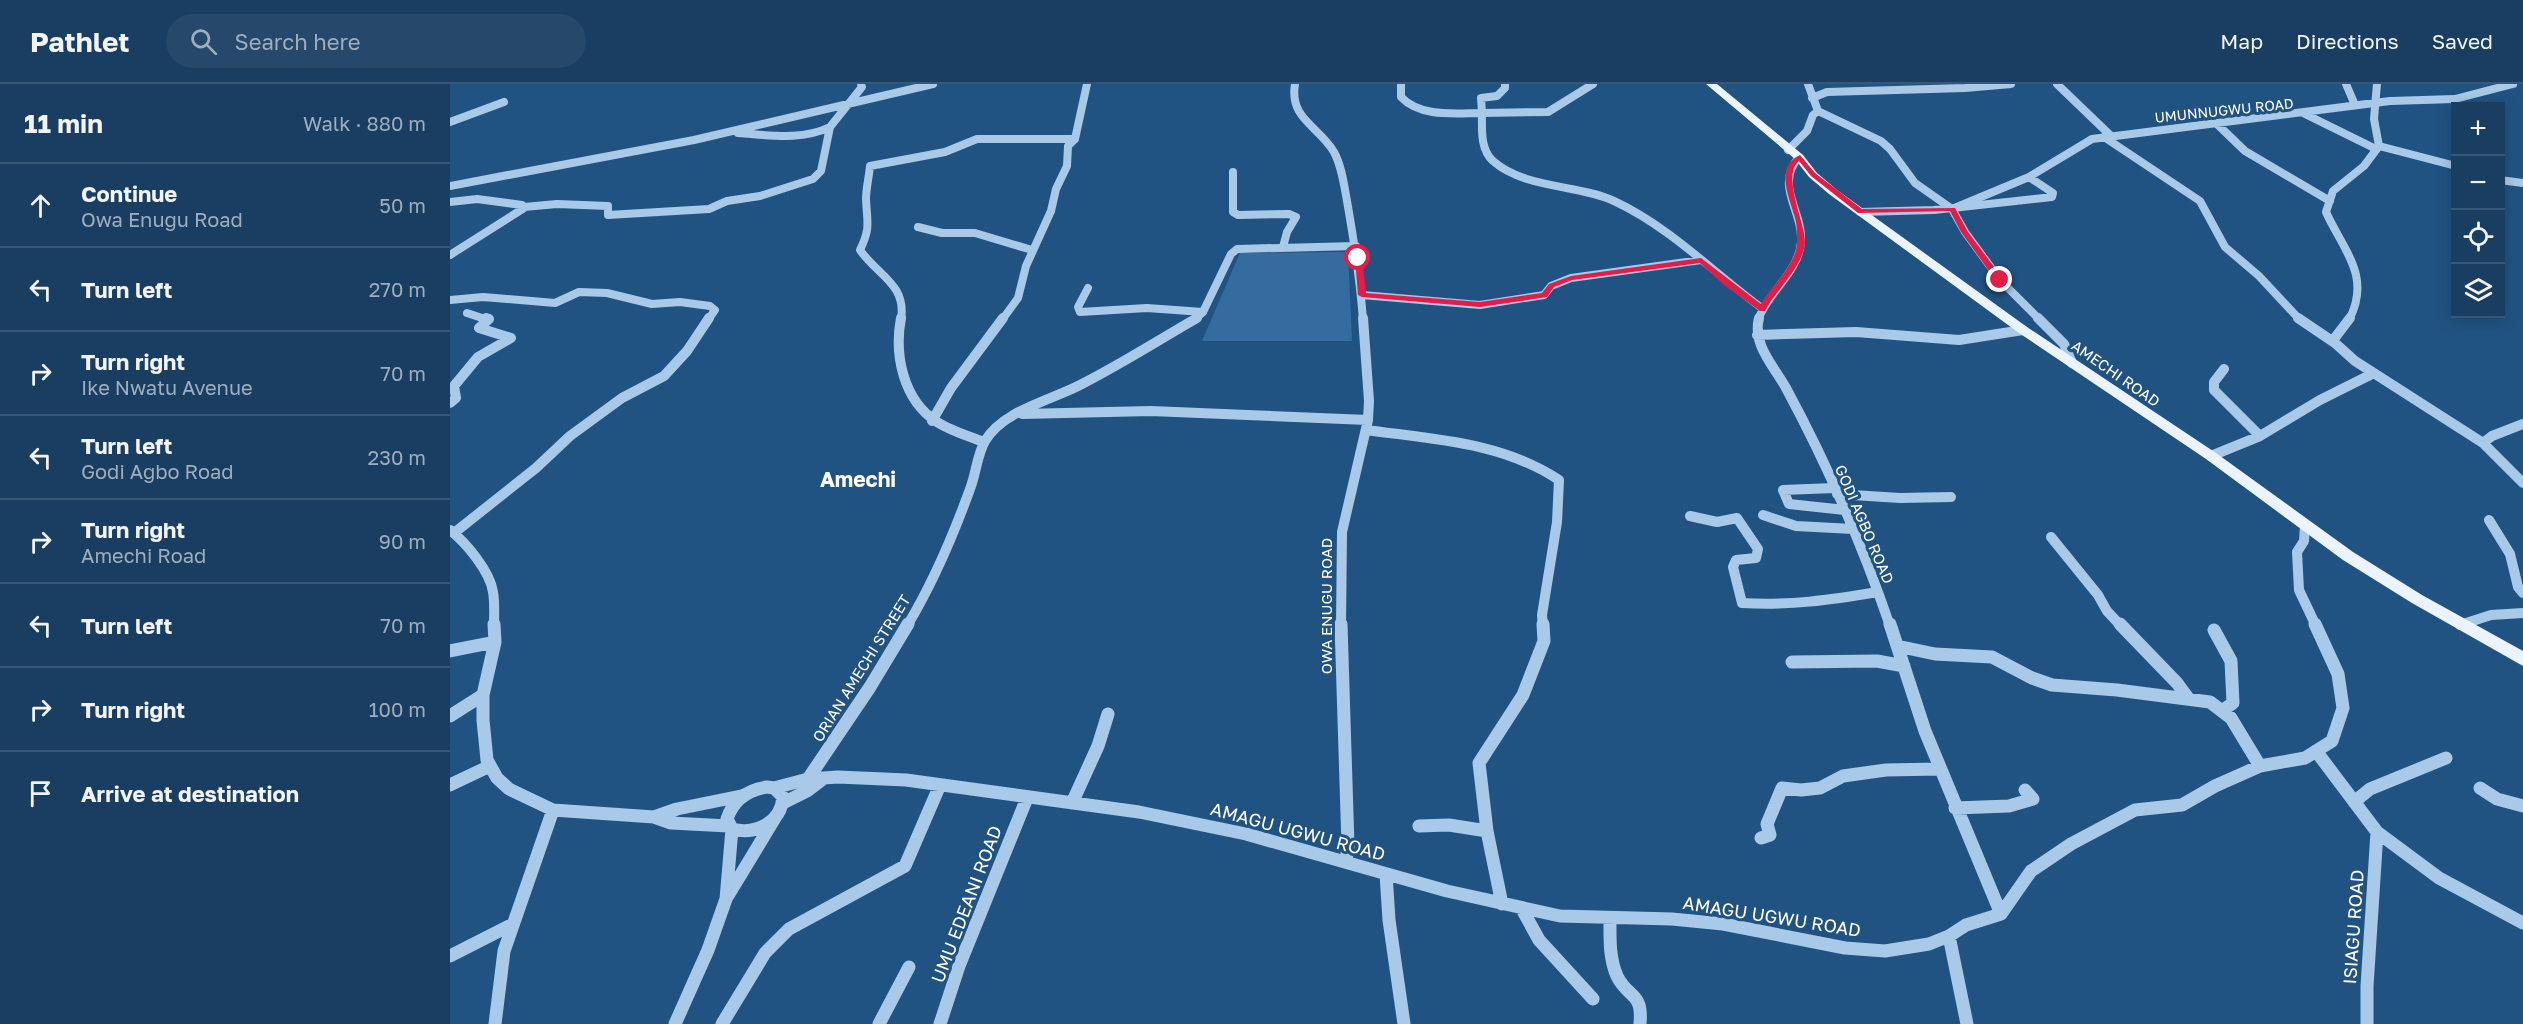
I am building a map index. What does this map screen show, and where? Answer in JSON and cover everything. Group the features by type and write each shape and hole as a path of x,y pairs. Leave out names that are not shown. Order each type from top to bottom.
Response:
{"main road":[{"name":"AMECHI ROAD","path":"1711,84 1794,154 1813,174 1860,212 2023,330 2211,456 2305,526 2460,625 2523,659"}],"street":[{"path":"450,186 723,133 933,84"},
{"path":"933,421 951,388 1017,301 1032,250 1051,211 1056,189 1067,166 1068,147 1075,138 1087,84"},
{"name":"OWA ENUGU ROAD","path":"1295,84 1293,96 1296,109 1327,143 1337,160 1356,246 1362,295 1369,401 1367,425 1342,532 1340,659 1347,804 1346,862"},
{"path":"1401,84 1401,97 1410,107 1437,112 1532,114 1548,112 1593,84"},
{"path":"1505,84 1505,88 1497,96 1481,98 1484,144 1492,160 1530,178 1617,202 1684,246 1726,283 1763,309"},
{"path":"1808,84 1818,111 1881,141 1890,149 1915,183 1952,209 1965,232 2000,280 2064,344 2072,363"},
{"path":"1812,98 1827,92 2011,84"},
{"path":"2057,84 2107,136 2200,201 2225,247 2259,276 2296,317 2335,343 2355,362 2483,443 2523,483"},
{"path":"2346,84 2355,105"},
{"path":"2335,343 2334,339 2355,309 2358,284 2352,258 2326,212 2337,187 2364,166 2377,147 2374,119 2377,84"},
{"name":"UMUNNUGWU ROAD","path":"1952,209 2029,177 2084,142 2107,136 2355,105 2455,99 2513,84"},
{"path":"723,133 798,135 819,132 830,127 862,85"},
{"path":"450,122 504,102"},
{"path":"1818,111 1813,116 1794,154 1789,172 1791,200 1800,222 1801,245 1785,279 1759,314 1757,334 1856,332 1959,340 2023,330"},
{"path":"2305,113 2377,147 2451,165"},
{"path":"2217,124 2245,151 2330,201"},
{"path":"450,202 474,199 524,207 557,204 608,206 608,215 709,209 727,201 760,196 813,179 821,171 830,127"},
{"path":"1075,138 977,140 945,152 870,166 866,200 869,218 867,236 860,250 866,260 897,288 903,304 897,343 898,356 915,402 933,421 950,430 984,442 995,429 1016,414 1078,386 1153,342 1189,324 1203,312 1233,251 1241,248 1356,246"},
{"path":"1233,172 1233,212 1238,215 1289,214 1296,217 1287,232 1283,247"},
{"path":"1860,212 1952,209 2052,197 2053,193 2029,177"},
{"path":"2505,181 2523,185"},
{"path":"450,255 524,207"},
{"path":"918,227 942,233 975,233 1032,250"},
{"path":"1362,295 1480,305 1544,295 1551,286 1571,278 1701,260"},
{"path":"1088,288 1078,307 1080,312 1147,308 1203,312"},
{"path":"450,300 483,297 555,303 579,292 607,293 652,304 680,302 710,306 715,310 687,351 664,376 622,398 570,436 536,468 452,532 477,559 493,590 495,642 483,695 484,739 490,766 509,789 554,810 654,817 671,823 730,827 741,832 752,832 775,818"},
{"path":"450,404 456,398 454,386 478,357 511,338 479,328 489,319 466,313"},
{"name":"GODI AGBO ROAD","path":"1757,334 1796,407 1853,529 1940,770 2001,914"},
{"path":"2224,369 2214,382 2214,390 2260,436"},
{"path":"2211,456 2260,436 2320,400 2373,373"},
{"path":"1016,414 1151,411 1367,425 1505,452 1536,464 1559,480 1557,522 1542,615 1544,641 1523,695 1479,764 1486,831 1502,903"},
{"path":"2483,443 2492,436 2523,424"},
{"name":"ORIAN AMECHI STREET","path":"808,779 870,687 918,606 950,539 971,487 984,442"},
{"path":"1845,510 1789,504 1783,490 1818,487 1900,498 1951,496"},
{"path":"1763,515 1781,524 1799,528 1853,529"},
{"path":"1690,516 1718,522 1737,518 1758,549 1756,558 1736,560 1733,567 1742,603 1775,605 1821,602 1877,592"},
{"path":"2489,520 2510,554 2518,587 2523,593"},
{"path":"2001,914 2031,871 2071,844 2135,810 2182,805 2260,766 2306,758 2332,741 2343,708 2338,674 2299,590 2297,552 2304,541 2305,526"},
{"path":"2051,537 2098,595 2107,611 2177,683 2188,698"},
{"path":"2460,625 2491,615 2523,613"},
{"path":"2214,630 2230,661 2234,688 2233,703 2223,710"},
{"path":"450,651 495,642"},
{"path":"1897,646 1935,654 1992,657 2032,678 2052,685 2211,702 2223,710 2234,722 2260,766"},
{"path":"1792,662 1877,661 1904,666"},
{"path":"450,716 483,695"},
{"path":"1072,803 1098,746 1108,714"},
{"path":"2316,751 2377,832 2439,878 2523,923"},
{"path":"2354,802 2370,789 2446,758"},
{"path":"450,785 490,766"},
{"path":"1761,838 1770,835 1767,824 1782,788 1801,790 1820,788 1843,776 1886,770 1940,770"},
{"path":"783,803 807,791 824,778"},
{"name":"AMAGU UGWU ROAD","path":"774,788 808,779 895,779 1072,803 1193,822 1522,909 1560,916 1672,919 1723,924 1845,948 1885,951 1929,944 1949,936 1966,924 2001,914"},
{"path":"722,1024 765,953 789,929 905,866 940,785"},
{"path":"654,817 677,809 741,796 758,788 774,788 783,797 783,803 775,818 726,899 708,950 675,1024"},
{"path":"2480,788 2497,799 2523,806"},
{"path":"1955,808 2009,806 2033,799 2025,790"},
{"path":"726,899 730,827 727,819 729,811 741,796"},
{"name":"UMU EDEANI ROAD","path":"940,1024 959,966 1027,798"},
{"path":"495,1024 500,969 513,924 554,810"},
{"path":"1419,826 1449,825 1486,831"},
{"name":"ISIAGU ROAD","path":"2367,1024 2367,986 2377,832"},
{"path":"1386,874 1389,920 1404,1024"},
{"path":"1522,909 1539,940 1593,999"},
{"path":"1610,919 1611,959 1617,979 1636,995 1642,1010 1640,1024"},
{"path":"450,956 513,924"},
{"path":"1949,936 1968,1024"},
{"path":"879,1024 909,967"}],"shaded area":[{"path":"1348,252 1352,341 1202,341 1240,253"}],"district":[{"name":"Amechi","path":"858,479"}],"route":[{"path":"1358,258 1362,295 1480,305 1544,295 1551,286 1571,278 1701,260 1726,283 1763,309 1765,303 1785,279 1801,245 1802,233 1791,200 1789,172 1792,163 1800,157 1813,174 1860,212 1952,209 1965,232 2000,280"}]}
